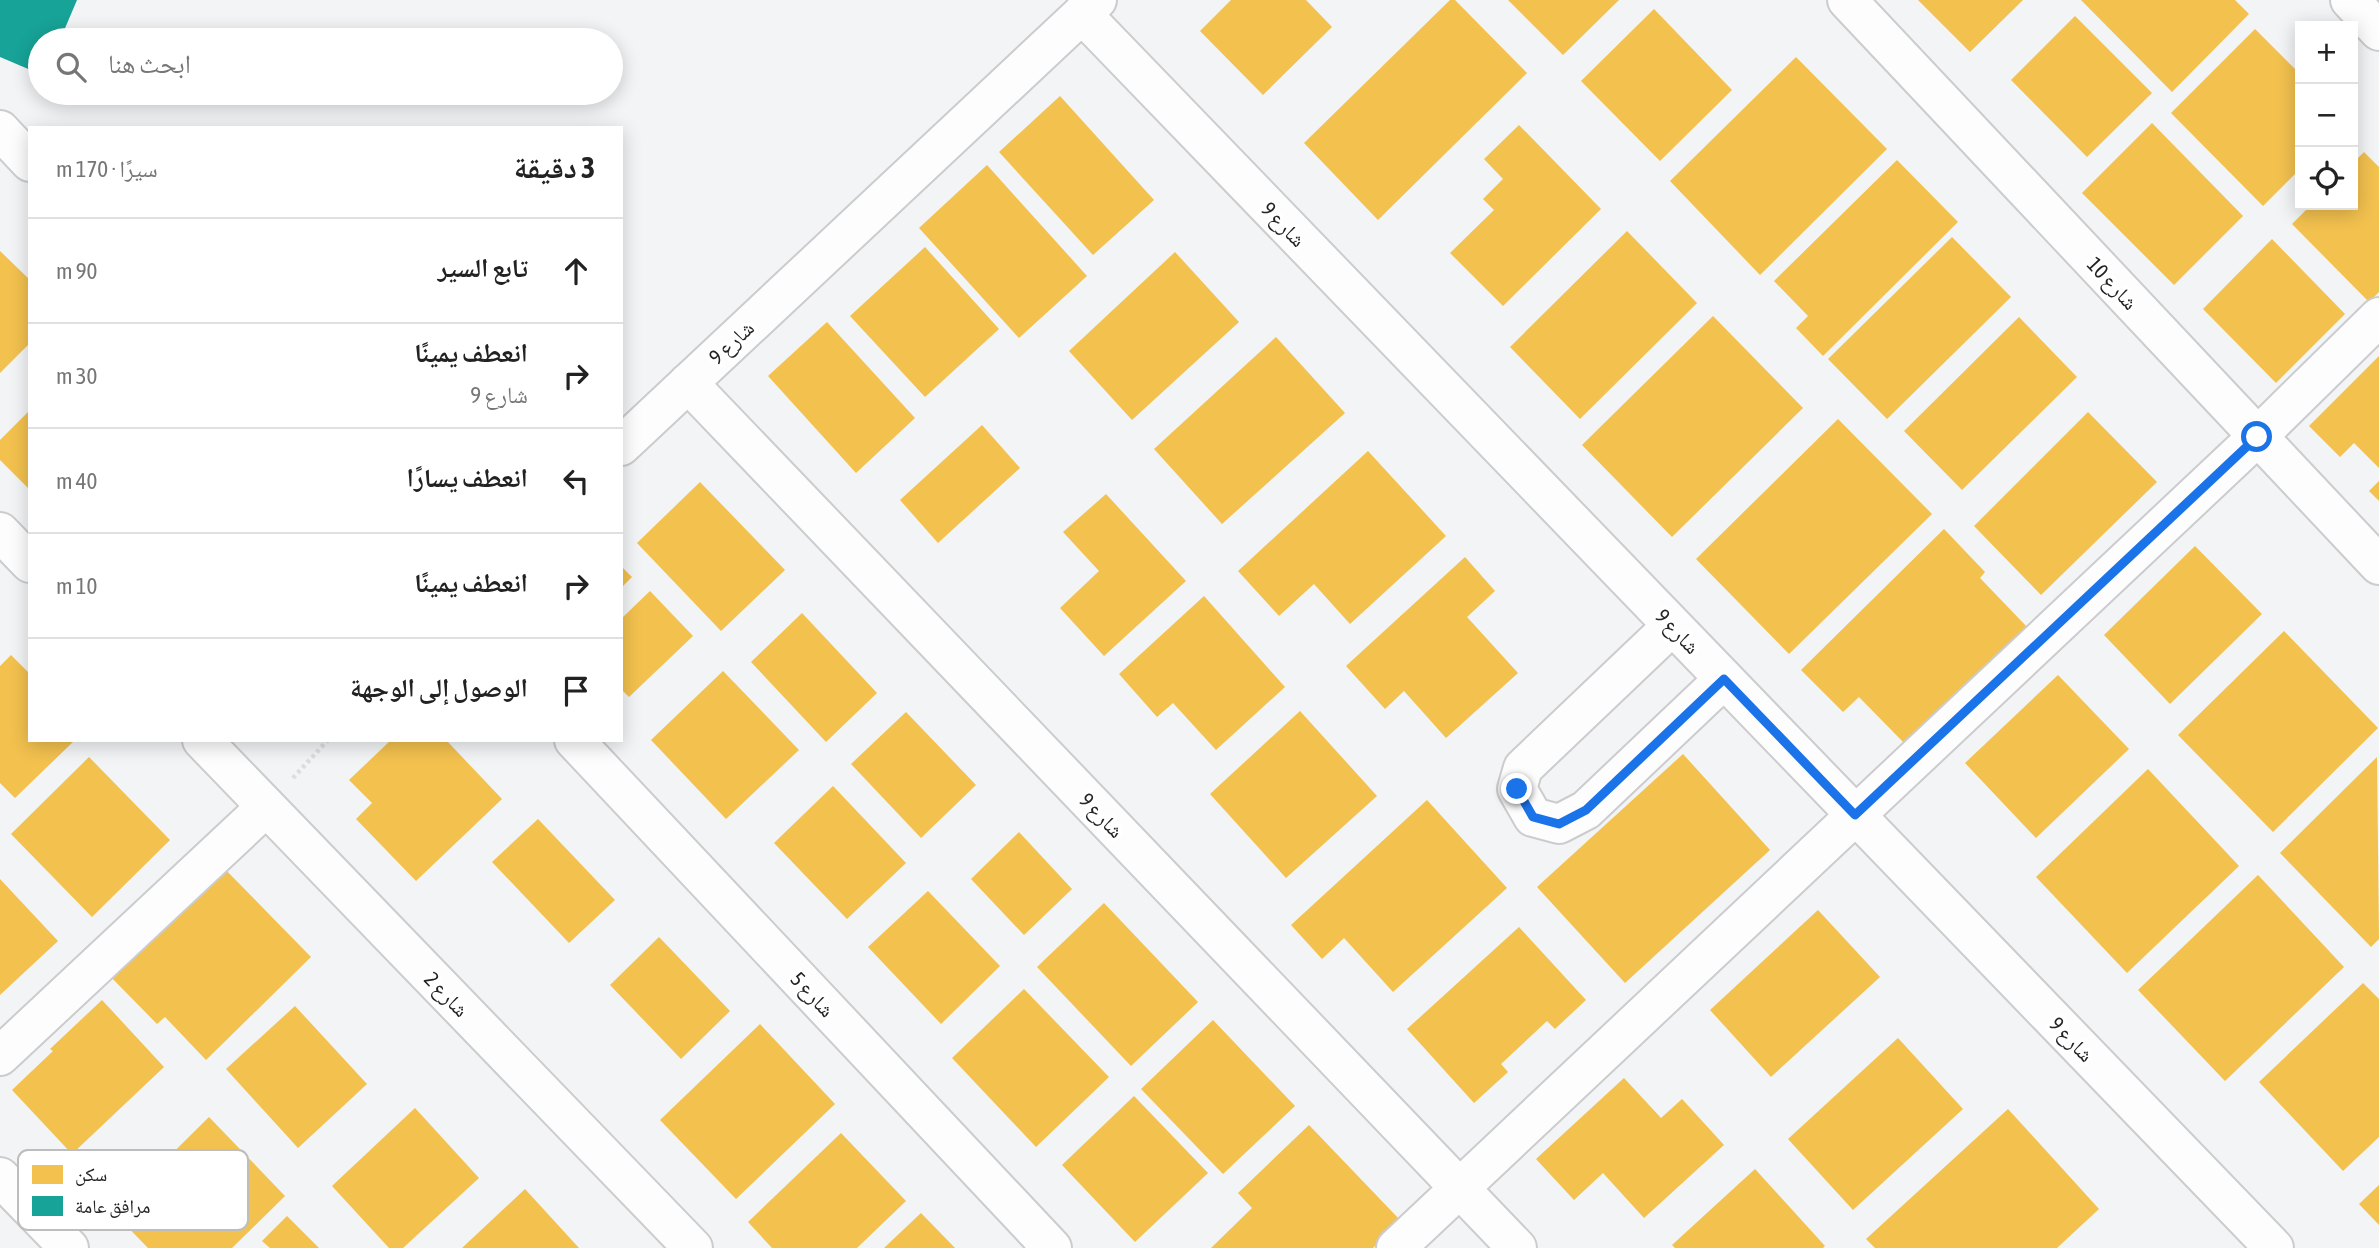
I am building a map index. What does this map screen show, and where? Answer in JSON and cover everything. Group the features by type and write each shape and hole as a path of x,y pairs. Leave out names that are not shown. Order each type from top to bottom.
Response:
{"street":[{"name":"شارع 10","path":"1847,0 2379,565"},
{"path":"2350,0 2379,31"},
{"name":"شارع 9","path":"623,444 1089,7 1672,626 2274,1248"},
{"path":"0,130 28,160"},
{"path":"1396,1248 2257,437 2379,317"},
{"name":"شارع 9","path":"688,383 1517,1248"},
{"path":"0,532 28,561"},
{"path":"1672,626 1523,768 1517,789 1533,817 1559,824 1586,810 1724,679"},
{"name":"شارع 2","path":"204,742 693,1248"},
{"name":"شارع 5","path":"575,742 1052,1248"},
{"path":"0,1056 266,807"},
{"path":"0,1177 18,1196"},
{"path":"52,1230 69,1248"}],"path":[{"path":"266,807 326,742"}],"building: سكن":[{"path":"1231,0 1306,0 1332,27 1263,95 1200,31"},
{"path":"1450,0 1455,0 1527,73 1378,220 1304,143"},
{"path":"1508,0 1619,0 1563,55"},
{"path":"1918,0 2023,0 1970,52"},
{"path":"2081,0 2235,0 2249,14 2172,92"},
{"path":"1654,9 1732,90 1660,161 1581,81"},
{"path":"2075,16 2152,93 2087,157 2011,80"},
{"path":"2255,29 2295,69 2295,174 2263,206 2171,113"},
{"path":"1796,57 1887,149 1760,275 1670,181"},
{"path":"1060,96 1154,200 1093,255 999,152"},
{"path":"2152,123 2243,216 2174,285 2082,193"},
{"path":"1519,125 1601,209 1503,306 1450,253 1494,210 1483,199 1503,179 1484,159"},
{"path":"2364,152 2379,167 2379,292 2369,302 2292,224 2306,210 2358,210 2358,158"},
{"path":"1897,160 1958,222 1823,356 1796,328 1808,316 1774,281"},
{"path":"987,165 1087,276 1019,338 919,228"},
{"path":"1627,231 1697,303 1580,419 1510,347"},
{"path":"1952,237 2011,297 1887,419 1828,359"},
{"path":"2272,239 2345,314 2276,383 2203,309"},
{"path":"925,247 999,329 925,397 850,316"},
{"path":"0,251 28,278 28,345 0,373"},
{"path":"1175,252 1239,322 1132,420 1069,351"},
{"path":"1713,316 1803,408 1672,537 1582,445"},
{"path":"2019,317 2077,377 1962,490 1904,431"},
{"path":"827,322 915,418 856,473 768,376"},
{"path":"1276,337 1345,413 1222,524 1154,449"},
{"path":"2379,356 2379,468 2354,443 2340,457 2309,426"},
{"path":"28,412 28,488 0,460 0,440"},
{"path":"2088,412 2157,482 2041,595 1974,526"},
{"path":"1838,419 1932,514 1789,654 1696,559"},
{"path":"982,425 1020,468 938,543 900,500"},
{"path":"1368,451 1446,536 1350,624 1314,584 1279,616 1238,571"},
{"path":"2379,481 2379,501 2369,491"},
{"path":"700,482 785,570 721,631 637,543"},
{"path":"1106,494 1186,581 1104,656 1060,608 1099,571 1063,532"},
{"path":"1944,529 1985,572 1980,578 2028,628 1907,746 1859,697 1843,712 1801,670"},
{"path":"2195,546 2262,614 2170,704 2104,635"},
{"path":"1465,557 1495,591 1467,617 1518,673 1446,738 1404,691 1385,709 1346,666"},
{"path":"623,568 632,577 623,586"},
{"path":"650,591 693,636 629,697 623,691 623,617"},
{"path":"1204,596 1285,687 1216,750 1173,703 1157,717 1119,674"},
{"path":"802,613 877,693 826,742 751,662"},
{"path":"2284,631 2378,728 2273,832 2178,735"},
{"path":"11,655 28,672 28,742 73,742 15,798 0,783 0,666"},
{"path":"723,671 799,750 726,819 651,740"},
{"path":"2058,675 2129,749 2036,838 1965,763"},
{"path":"1300,711 1377,796 1286,878 1210,794"},
{"path":"906,712 976,785 921,838 851,764"},
{"path":"389,742 448,742 502,799 416,881 356,819 372,803 349,780"},
{"path":"1683,754 1770,850 1625,983 1537,887"},
{"path":"89,757 170,840 92,917 11,834"},
{"path":"2377,757 2379,939 2371,947 2280,853"},
{"path":"2148,769 2239,866 2127,973 2036,877"},
{"path":"833,786 906,863 847,919 774,843"},
{"path":"1427,800 1507,888 1393,992 1344,938 1322,959 1291,925"},
{"path":"538,819 615,900 569,943 492,862"},
{"path":"1019,832 1072,889 1024,935 971,879"},
{"path":"215,859 311,957 206,1060 165,1017 157,1024 103,969"},
{"path":"2258,875 2344,967 2225,1081 2138,990"},
{"path":"0,879 58,941 0,995"},
{"path":"928,891 1000,966 941,1024 868,947"},
{"path":"1104,903 1198,1002 1131,1066 1037,967"},
{"path":"1818,910 1880,977 1771,1077 1710,1010"},
{"path":"1519,927 1586,1000 1555,1029 1547,1021 1501,1064 1508,1072 1474,1103 1407,1029"},
{"path":"659,937 730,1011 681,1059 610,985"},
{"path":"2363,983 2379,999 2379,1137 2343,1171 2259,1082"},
{"path":"1024,989 1109,1077 1036,1147 952,1058"},
{"path":"102,1000 164,1067 76,1150 68,1150 12,1090 53,1051 50,1049"},
{"path":"295,1006 367,1084 298,1148 226,1069"},
{"path":"1213,1020 1295,1106 1223,1174 1141,1089"},
{"path":"760,1024 835,1104 736,1199 660,1120"},
{"path":"1898,1038 1963,1109 1853,1210 1788,1139"},
{"path":"1624,1078 1661,1118 1682,1099 1724,1145 1644,1218 1603,1173 1574,1200 1536,1159"},
{"path":"1134,1096 1208,1173 1135,1242 1062,1165"},
{"path":"415,1108 479,1178 403,1248 389,1248 332,1186"},
{"path":"2008,1109 2099,1209 2057,1248 1875,1248 1866,1239"},
{"path":"209,1117 241,1150 176,1150"},
{"path":"1309,1125 1401,1221 1373,1248 1211,1248 1252,1208 1238,1193"},
{"path":"841,1133 906,1201 857,1248 772,1248 748,1222"},
{"path":"248,1158 285,1196 232,1248 148,1248 130,1230 248,1230"},
{"path":"1755,1169 1825,1246 1823,1248 1675,1248 1672,1245"},
{"path":"2379,1185 2379,1225 2359,1204"},
{"path":"525,1189 579,1248 462,1248"},
{"path":"921,1213 955,1248 884,1248"},
{"path":"287,1216 319,1248 270,1248 262,1241"}],"building: مرافق عامة":[{"path":"0,0 77,0 65,28 28,28 28,69 0,57"}],"route":[{"path":"1517,789 1533,817 1559,824 1586,810 1724,679 1855,815 2257,437"}]}
